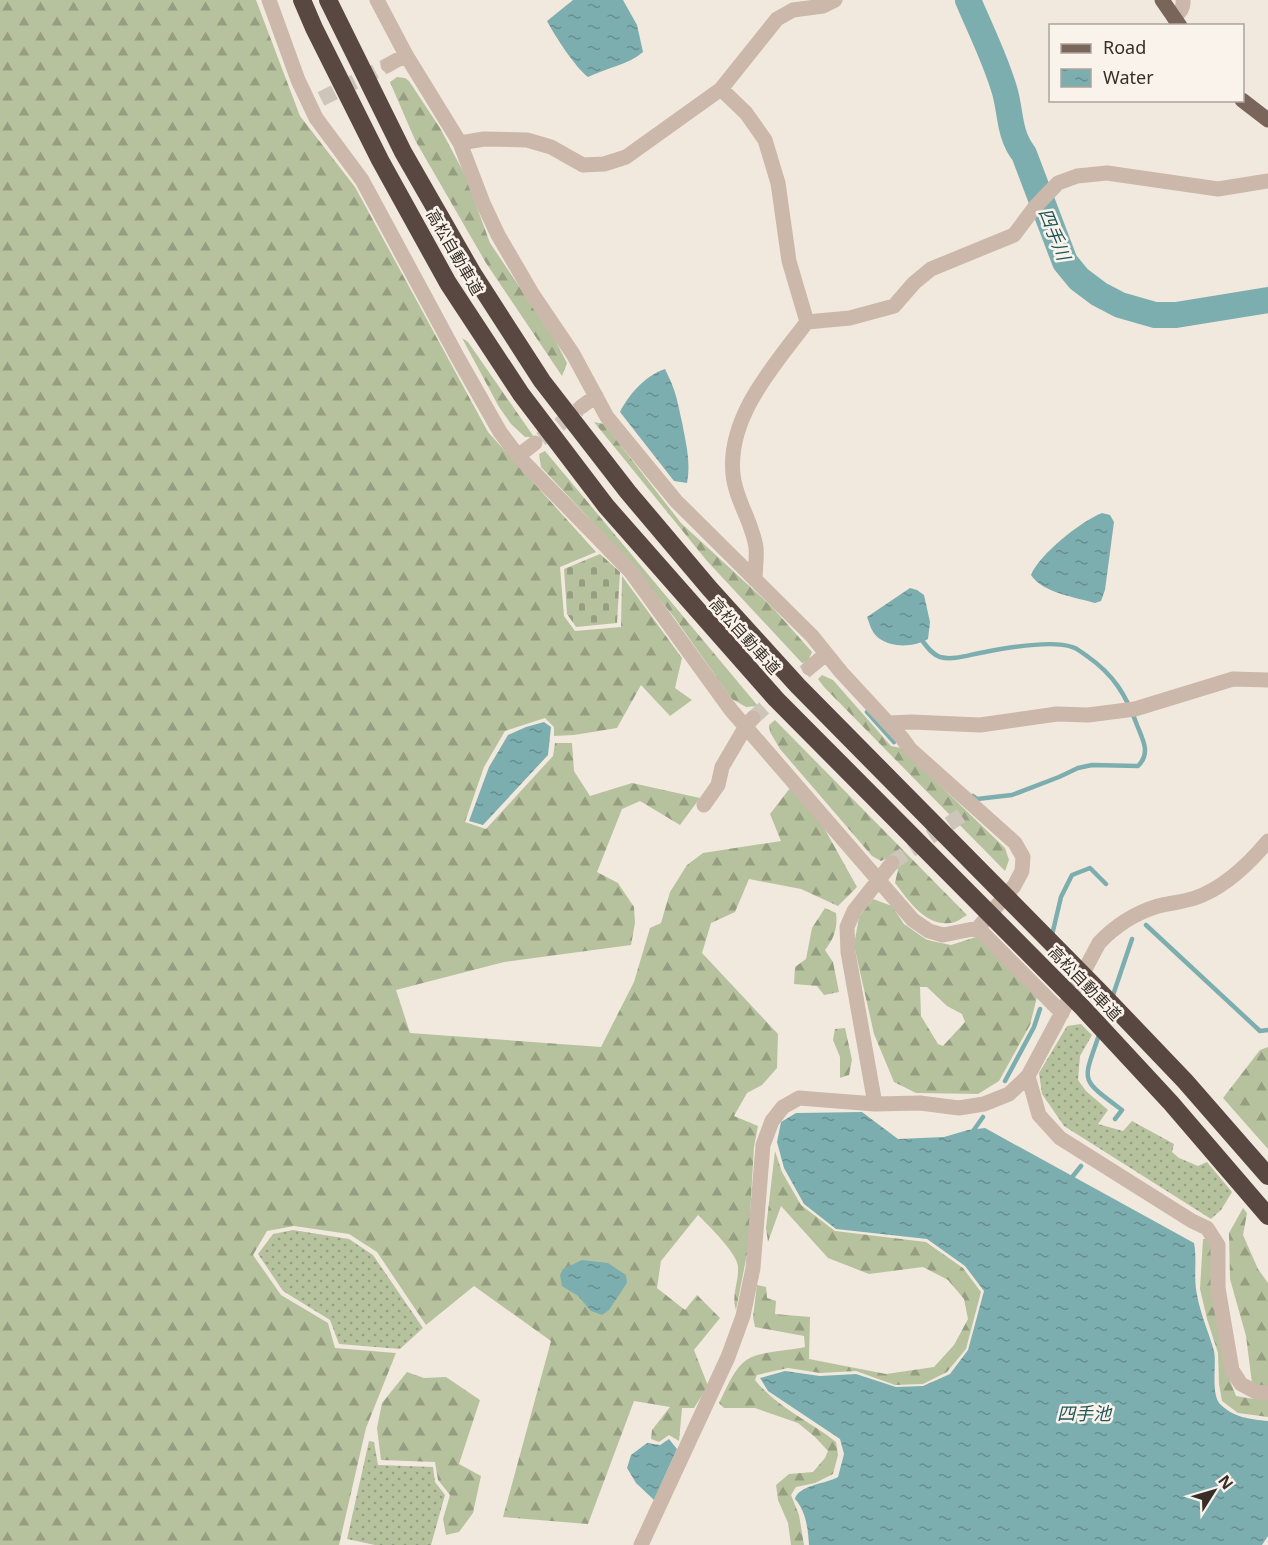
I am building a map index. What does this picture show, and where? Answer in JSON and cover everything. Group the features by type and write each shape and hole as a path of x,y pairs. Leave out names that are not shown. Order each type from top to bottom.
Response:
{"highway":[{"name":"高松自動車道","path":"302,0 380,160 448,283 521,394 606,506 776,699 1082,1007 1172,1103 1268,1216"},
{"name":"高松自動車道","path":"328,0 403,152 473,274 542,381 628,492 710,589 798,686 997,886 1185,1081 1266,1173"}],"main road":[{"path":"1162,0 1177,22"},
{"path":"1244,102 1268,120"}],"street":[{"path":"269,0 298,80 315,101 316,118 362,180 463,367 500,432 518,456 631,572 731,710 749,722 913,920 929,932 943,935 978,928 1014,886 1022,871 1023,857 1015,843 967,810 910,749 812,636 676,501 607,417 573,354 533,295 498,235 460,143 406,55 377,0"},
{"path":"460,143 484,139 527,140 551,147 583,165 604,164 626,157 721,89 777,19 793,10 823,6 835,0"},
{"path":"1177,22 1184,5 1183,0"},
{"path":"387,65 406,55"},
{"path":"721,89 746,113 765,140 778,183 789,261 807,322"},
{"path":"755,580 756,548 733,475 735,438 756,390 807,322 850,318 894,306 914,283 931,269 1014,235 1035,207 1058,183 1077,176 1107,173 1218,189 1268,181"},
{"path":"581,407 596,396"},
{"path":"518,456 535,443"},
{"path":"810,668 826,654"},
{"path":"889,723 980,725 1057,714 1088,715 1132,709 1233,679 1268,680"},
{"path":"704,805 717,785 722,767 749,722"},
{"path":"641,1545 728,1356 743,1316 753,1268 763,1145 772,1121 783,1107 799,1098 875,1104 920,1103 959,1108 984,1104 1010,1094 1028,1076 1100,944 1114,928 1155,907 1195,898 1217,888 1237,873 1268,841"},
{"path":"875,1104 848,952 847,927 854,911 892,864"},
{"path":"978,928 1062,1013"},
{"path":"1028,1076 1039,1115 1060,1138 1192,1221 1207,1228 1213,1235 1218,1245 1218,1288 1232,1370 1241,1384 1256,1392 1268,1393"}],"green space":[{"path":"0,0 256,0 300,116 355,187 488,432 596,552 560,567 564,616 575,631 621,627 622,576 682,658 675,688 692,700 670,716 641,685 617,728 554,736 554,727 545,718 505,731 484,767 465,822 486,829 553,756 555,743 572,743 574,771 590,796 632,783 700,798 680,825 640,801 622,809 597,872 618,883 634,907 635,923 631,945 504,962 396,990 410,1033 601,1047 634,982 650,928 661,923 670,892 687,865 703,853 781,841 770,814 790,788 823,826 857,887 838,906 801,889 749,879 735,912 711,923 702,953 778,1034 777,1068 762,1085 747,1093 734,1116 758,1126 754,1147 748,1249 736,1310 734,1299 738,1273 737,1261 722,1240 698,1215 661,1261 657,1288 685,1310 697,1295 720,1318 694,1350 708,1386 694,1408 682,1408 679,1441 669,1435 659,1442 651,1439 652,1430 670,1407 634,1401 588,1524 503,1517 551,1341 474,1286 426,1325 377,1252 349,1234 294,1226 267,1231 253,1255 281,1295 328,1323 335,1348 396,1353 366,1428 339,1545 0,1545"},
{"path":"397,77 409,81 440,128 465,175 490,243 554,338 567,363 562,376 486,263 415,140 390,82"},
{"path":"462,338 468,342 534,437 525,437 511,424 499,407"},
{"path":"594,422 604,424 681,523 772,607 812,652 808,661 802,663 707,561"},
{"path":"545,451 758,706 746,707 732,699 674,617 630,562 541,467 539,454"},
{"path":"600,554 620,572 617,623 576,627 567,614 564,569"},
{"path":"822,675 833,680 891,746 901,748 1005,848 1009,860 1005,871 824,687 818,679"},
{"path":"775,720 967,915 954,922 941,923 918,911 895,883 898,869 889,857 881,861 872,856 780,749 770,732 769,725"},
{"path":"873,899 892,906 904,924 927,940 951,945 979,936 1037,997 1030,1025 999,1081 978,1094 916,1093 894,1082 874,1034 854,945 859,917","holes":["920,987 927,987 947,1006 962,1014 965,1022 943,1046 938,1044 921,1016"]},
{"path":"825,908 836,913 835,933 825,950 833,962 839,992 824,995 817,986 794,984 795,967 806,959 812,928"},
{"path":"1081,1024 1092,1035 1080,1056 1078,1080 1086,1091 1108,1110 1098,1124 1123,1131 1132,1121 1174,1144 1172,1152 1179,1158 1198,1166 1207,1162 1232,1192 1221,1210 1211,1219 1064,1126 1042,1094 1039,1073 1067,1026"},
{"path":"845,1028 852,1060 849,1075 840,1078 840,1057 833,1040 835,1029"},
{"path":"1268,1047 1268,1149 1223,1098 1260,1050"},
{"path":"775,1151 782,1172 801,1205 835,1231 926,1242 963,1268 981,1292 966,1349 947,1372 923,1384 895,1385 856,1371 820,1373 788,1368 757,1375 755,1380 763,1390 836,1442 838,1455 833,1474 815,1483 796,1487 791,1495 799,1515 804,1545 791,1545 788,1523 778,1500 776,1485 789,1474 813,1472 828,1451 798,1423 755,1408 724,1408 719,1403 735,1373 748,1359 805,1347 804,1336 755,1327 753,1317 757,1285 766,1287 767,1298 776,1301 775,1314 810,1317 809,1359 886,1374 934,1367 954,1345 968,1319 964,1299 948,1280 923,1267 869,1274 828,1258 781,1206 768,1242 766,1228"},
{"path":"1243,1208 1247,1213 1243,1235 1258,1269 1268,1283 1268,1417 1238,1413 1222,1401 1218,1353 1200,1289 1203,1239 1209,1239 1213,1248 1225,1367 1236,1396 1254,1399 1246,1336 1230,1279 1229,1233"},
{"path":"293,1230 349,1239 373,1255 423,1328 400,1349 339,1344 330,1320 283,1291 258,1254 273,1234"},
{"path":"407,1372 424,1378 446,1377 480,1400 459,1464 481,1476 473,1513 459,1532 446,1535 443,1519 450,1495 438,1480 435,1462 381,1460 377,1428 382,1403"},
{"path":"369,1441 374,1442 378,1465 433,1467 435,1482 445,1495 431,1545 375,1545 347,1539"}],"water":[{"path":"573,0 623,0 637,25 643,52 624,63 588,77 571,59 547,21"},
{"path":"665,369 676,395 682,422 688,460 687,483 674,481 620,412 639,386 651,376"},
{"path":"1102,513 1110,515 1114,522 1105,590 1101,601 1095,603 1060,594 1036,581 1031,575 1051,549 1083,523"},
{"path":"910,588 924,595 930,622 928,639 917,644 904,645 885,642 875,635 867,617"},
{"path":"544,722 551,727 548,755 483,825 469,821 489,767 508,735"},
{"name":"四手池","path":"862,1112 898,1139 944,1137 985,1128 1194,1243 1197,1297 1214,1351 1215,1387 1218,1400 1226,1409 1237,1415 1268,1421 1268,1536 1262,1545 809,1545 804,1515 795,1499 797,1494 807,1488 838,1477 844,1454 840,1439 768,1391 760,1378 785,1371 820,1376 856,1374 896,1387 923,1386 950,1374 968,1350 984,1291 965,1266 927,1239 836,1229 804,1204 784,1168 777,1142 781,1122 796,1113"},
{"path":"582,1260 608,1263 626,1275 627,1283 609,1310 602,1315 591,1311 578,1296 562,1286 560,1275 563,1269"},
{"path":"669,1439 677,1449 654,1500 636,1483 627,1468 631,1455 647,1443 660,1445"}],"waterway":[{"name":"四手川","path":"968,0 1001,80 1019,147 1024,154 1065,262 1079,279 1099,294 1120,305 1155,315 1176,315 1268,300"},
{"path":"920,638 934,654 945,658 1042,644 1076,648 1105,671 1118,686 1143,741 1145,751 1138,766 1092,765 1078,768 1012,795 977,799 973,796"},
{"path":"867,712 894,742"},
{"path":"1052,935 1061,897 1072,875 1090,868 1106,884"},
{"path":"1146,925 1260,1031 1268,1030"},
{"path":"1112,998 1132,939"},
{"path":"1005,1081 1034,1027 1040,1009"},
{"path":"1100,1032 1090,1061 1088,1078 1098,1091 1122,1110 1115,1119"},
{"path":"971,1134 983,1117"},
{"path":"1069,1181 1081,1166"}],"tunnel":[{"path":"321,99 388,65"},
{"path":"541,439 579,409"},
{"path":"753,718 809,668"},
{"path":"892,863 962,815"}]}
